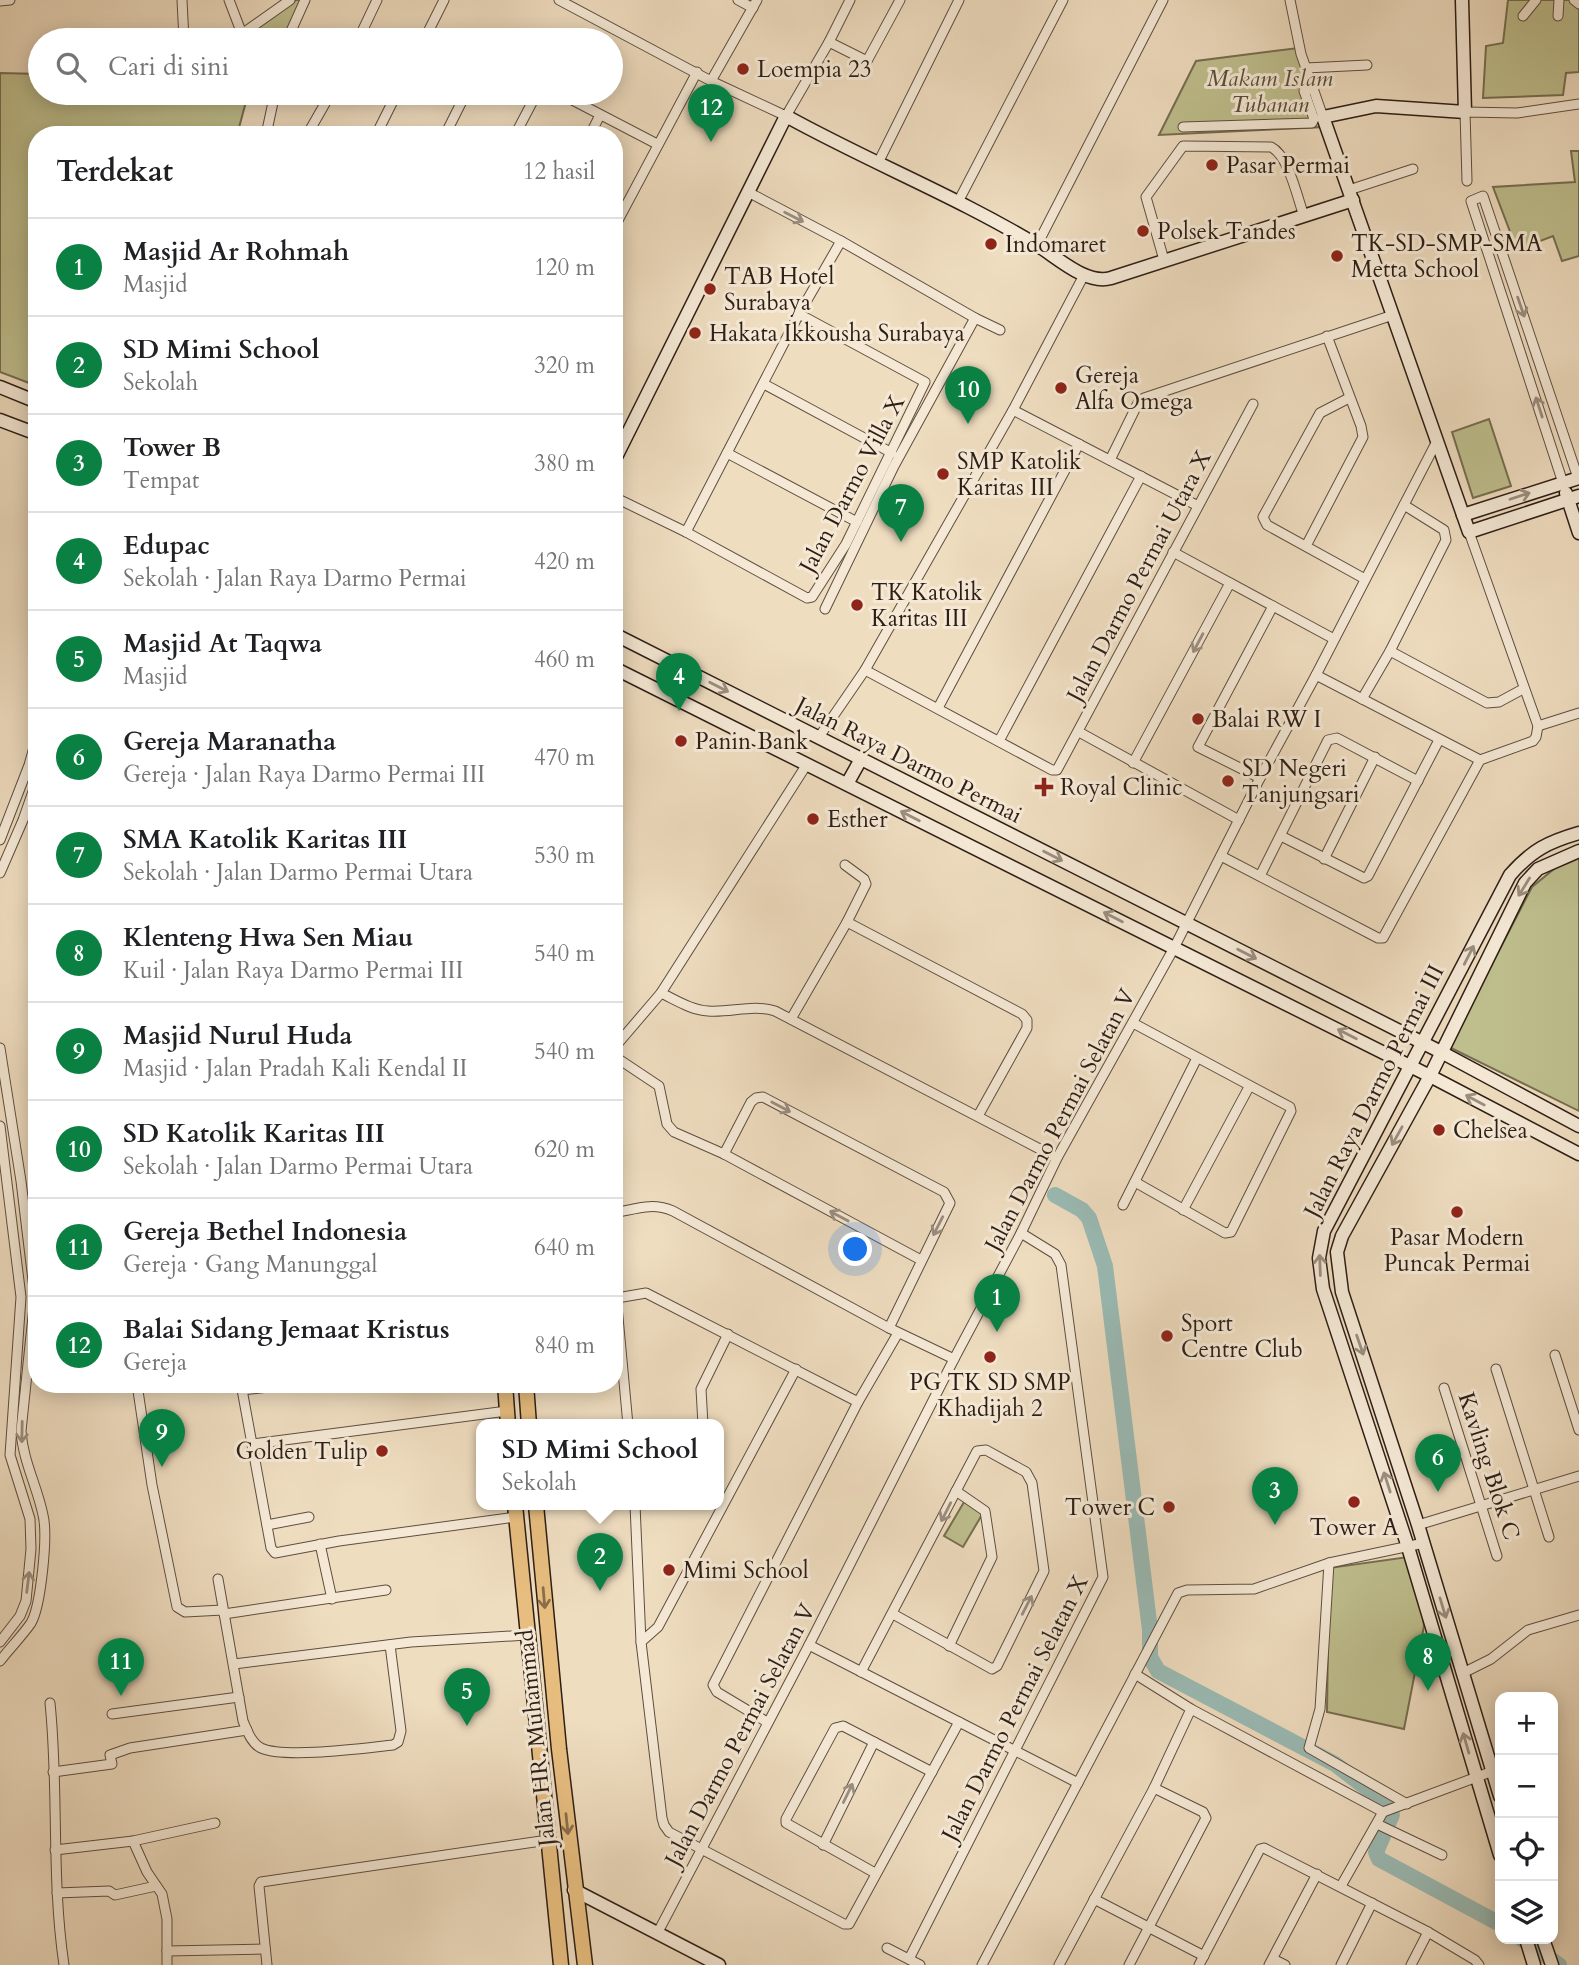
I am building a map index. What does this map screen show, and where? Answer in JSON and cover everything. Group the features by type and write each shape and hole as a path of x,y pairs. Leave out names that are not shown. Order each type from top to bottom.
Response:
{"main road":[{"path":"506,1393 508,1418"},
{"path":"527,1393 529,1419"},
{"name":"Jalan HR. Muhammad","path":"536,1510 574,1890 585,1965"},
{"path":"516,1517 530,1530 538,1526"},
{"name":"Jalan HR. Muhammad","path":"516,1517 561,1965"},
{"path":"521,1560 528,1555 541,1556"},
{"path":"538,1751 559,1748"}],"street":[{"path":"0,1 10,0"},
{"path":"183,0 184,28"},
{"path":"229,0 240,28"},
{"path":"255,28 290,0"},
{"path":"292,28 305,0"},
{"path":"364,28 377,0"},
{"path":"430,28 444,0"},
{"path":"559,0 613,28"},
{"path":"711,80 755,4 737,0"},
{"path":"623,443 786,116 850,0"},
{"path":"829,42 867,61 901,0"},
{"path":"878,163 959,0"},
{"path":"958,202 1063,0"},
{"path":"1037,245 1163,0"},
{"path":"1221,856 1382,939 1480,760 1533,741 1538,726 1301,54 1290,0"},
{"path":"1462,0 1467,181"},
{"path":"1523,16 1536,0"},
{"path":"1558,16 1559,0"},
{"path":"1574,0 1579,4"},
{"path":"623,33 841,146 958,202 1037,245 1084,275 1105,280 1304,216 1413,169"},
{"path":"1306,68 1367,65"},
{"path":"623,210 697,72"},
{"path":"1183,127 1312,123 1314,119 1304,91 1314,88"},
{"path":"1323,117 1377,106 1517,113 1579,104"},
{"path":"268,126 272,105"},
{"path":"312,126 324,105"},
{"path":"383,126 392,105"},
{"path":"450,126 460,105"},
{"path":"520,126 531,105"},
{"path":"581,105 622,126"},
{"path":"594,126 600,115"},
{"path":"623,127 657,144"},
{"path":"1164,260 1146,197 1183,146 1276,149 1285,162 1304,216"},
{"path":"748,192 1000,330"},
{"path":"1462,515 1563,483 1579,479 1483,196 1471,201 1563,483 1574,497 1579,533"},
{"path":"623,501 686,532 799,314 841,241"},
{"path":"819,737 865,670 1013,410 1084,275"},
{"path":"1500,288 1513,284"},
{"name":"Jalan Darmo Villa X","path":"686,532 810,598 834,567 925,385 923,380 799,314"},
{"path":"1110,460 1139,401 1143,398 1393,315"},
{"path":"825,608 894,466 975,318"},
{"path":"1306,546 1363,437 1327,336"},
{"path":"764,384 892,453"},
{"path":"0,387 28,398"},
{"path":"1349,398 1321,413 1263,517 1267,525 1365,579"},
{"name":"Jalan Darmo Permai Utara X","path":"999,741 1052,770 1060,766 1253,404"},
{"path":"1013,410 1198,506"},
{"path":"0,420 28,431"},
{"name":"Jalan Darmo Permai Selatan V","path":"658,1932 809,1645 1057,1158 1174,948 1437,441"},
{"path":"938,708 1079,444"},
{"path":"727,453 857,522"},
{"path":"865,670 999,741 1141,476"},
{"path":"1469,532 1574,497"},
{"path":"1362,699 1390,651 1446,540 1444,530 1404,505"},
{"path":"1173,552 1334,639"},
{"path":"1133,763 1230,583"},
{"path":"1260,778 1198,747 1273,606"},
{"name":"Jalan Raya Darmo Permai","path":"623,639 1441,1052 1579,1126"},
{"path":"1390,651 1487,703 1499,702 1523,689"},
{"path":"623,672 1411,1066 1579,1154"},
{"path":"1316,675 1480,760"},
{"path":"1538,726 1579,713"},
{"path":"1079,732 1239,820"},
{"path":"1260,876 1328,740 1337,738 1418,780"},
{"path":"1281,836 1360,878 1368,876 1439,740"},
{"path":"1324,859 1375,757"},
{"path":"846,784 861,759"},
{"path":"623,1037 661,993 807,764"},
{"path":"0,840 28,768"},
{"path":"0,873 28,806"},
{"name":"Jalan Raya Darmo Permai III","path":"1495,1840 1408,1547 1323,1289 1319,1258 1324,1231 1510,874 1525,857 1542,845 1579,833"},
{"name":"Jalan Raya Darmo Permai III","path":"1495,1779 1424,1543 1342,1292 1337,1252 1342,1236 1430,1076 1525,883 1538,869 1579,851"},
{"path":"791,1019 866,884 864,879 845,865"},
{"path":"847,922 1022,1014 1027,1020 1027,1028 978,1116"},
{"path":"661,993 707,1012 761,1008 791,1019 1057,1158"},
{"path":"1133,1023 1290,1107 1291,1114 1231,1232 1225,1233 1135,1182"},
{"path":"0,1048 28,1239"},
{"path":"1123,1205 1197,1058"},
{"path":"623,1062 659,1086 670,1129 724,1154 921,1260"},
{"path":"1183,1210 1249,1087"},
{"path":"724,1154 751,1102 763,1097 944,1192 950,1203 921,1260 893,1331 713,1685 717,1692 768,1722"},
{"path":"0,1126 21,1297 10,1455 30,1519 31,1549 26,1601 20,1616 0,1642"},
{"path":"623,1211 650,1205 661,1206 893,1331 954,1359"},
{"name":"Jalan Darmo Permai Selatan X","path":"909,1959 1103,1577 1061,1265 1055,1254 1021,1233"},
{"path":"623,1297 646,1293 858,1402"},
{"path":"703,1419 701,1389 728,1334"},
{"path":"1555,1355 1579,1430"},
{"path":"0,1661 32,1622 38,1605 45,1528 23,1452 21,1431 28,1364"},
{"path":"623,1367 627,1419"},
{"path":"724,1496 796,1369"},
{"path":"1496,1369 1549,1537"},
{"name":"Kavling Blok C","path":"1444,1388 1497,1556"},
{"path":"138,1393 157,1511 177,1607 185,1612 224,1612 386,1590"},
{"path":"243,1393 271,1549 275,1553 320,1544 516,1517"},
{"path":"253,1444 476,1421"},
{"path":"1378,1454 1394,1448"},
{"path":"861,1672 977,1451 986,1450 1026,1472 1030,1477 1044,1571 995,1668 992,1669 893,1615"},
{"path":"1418,1525 1579,1476"},
{"path":"949,1646 992,1557 985,1511 956,1491"},
{"path":"635,1510 641,1642 664,1825 669,1832 844,1924 853,1921 875,1873 959,1722"},
{"path":"641,1642 658,1627 716,1510"},
{"path":"267,1525 309,1517"},
{"path":"982,1965 1178,1593 1187,1590 1254,1589 1329,1563 1424,1543"},
{"path":"320,1544 332,1599"},
{"path":"1329,1563 1320,1709 1309,1748 1407,1804"},
{"path":"218,1579 239,1697 247,1730 258,1747 277,1752 335,1751 393,1745 398,1742 401,1731 390,1645"},
{"path":"1463,1673 1491,1659 1528,1630 1579,1615"},
{"path":"1435,1638 1451,1633"},
{"path":"234,1664 390,1645 527,1635"},
{"path":"809,1645 1078,1783"},
{"path":"1135,1674 1191,1709 1383,1812"},
{"path":"112,1714 239,1697"},
{"path":"50,1703 57,1893 64,1965"},
{"path":"1059,1965 1154,1788 1191,1709"},
{"path":"875,1873 788,1826 786,1819 835,1728 843,1726 932,1772"},
{"path":"53,1772 112,1765 110,1755 130,1748 247,1730"},
{"path":"823,1845 874,1742"},
{"path":"1342,1886 1383,1812 1493,1772"},
{"path":"1129,1965 1206,1818 1203,1812 1154,1788"},
{"path":"55,1850 133,1841 215,1823"},
{"path":"1377,1824 1442,1855"},
{"path":"267,1965 259,1886 261,1882 548,1840"},
{"path":"133,1841 162,1894 167,1919 167,1965"},
{"path":"1094,1899 1148,1927 1202,1960 1260,1849 1269,1849 1428,1932 1477,1963"},
{"path":"1285,1965 1271,1962 1317,1874"},
{"path":"57,1893 109,1891 115,1895 156,1886"},
{"path":"574,1890 719,1965"},
{"path":"1341,1965 1372,1903"},
{"path":"1411,1965 1428,1932"},
{"path":"1528,1944 1533,1961"},
{"path":"1545,1944 1552,1965"},
{"path":"887,1948 920,1965"},
{"path":"167,1951 265,1949"}],"green space":[{"path":"296,0 301,0 289,28 257,28"},
{"path":"1508,0 1579,0 1579,72 1566,73 1563,95 1483,98 1486,46 1503,43"},
{"name":"Makam Islam Tubanan","path":"1298,48 1324,127 1159,135 1196,61"},
{"path":"0,73 28,74 28,105 245,105 239,126 28,126 28,383 0,372"},
{"path":"1571,151 1579,151 1579,256 1562,261 1553,236 1517,250 1493,187 1575,182"},
{"path":"1489,419 1511,486 1473,498 1452,432"},
{"path":"1579,856 1579,1111 1449,1047 1532,887 1565,860"},
{"path":"964,1502 983,1513 963,1547 944,1536"},
{"path":"1408,1557 1418,1576 1424,1626 1404,1729 1327,1712 1329,1568"}],"waterway":[{"path":"1055,1195 1082,1210 1089,1218 1105,1266 1150,1630 1150,1657 1158,1671 1335,1764 1386,1803"},
{"path":"1387,1826 1392,1815"},
{"path":"1383,1836 1376,1852 1379,1859 1495,1921"},
{"path":"1529,1944 1559,1965"}],"place":[{"name":"Loempia 23","path":"743,69"},
{"name":"Balai Sidang Jemaat Kristus","path":"711,142"},
{"name":"Pasar Permai","path":"1212,165"},
{"name":"Polsek Tandes","path":"1143,231"},
{"name":"Indomaret","path":"991,244"},
{"name":"TK-SD-SMP-SMA Metta School","path":"1337,256"},
{"name":"TAB Hotel Surabaya","path":"710,289"},
{"name":"Hakata Ikkousha Surabaya","path":"695,333"},
{"name":"Gereja Alfa Omega","path":"1061,388"},
{"name":"SD Katolik Karitas III","path":"968,424"},
{"name":"SMP Katolik Karitas III","path":"943,474"},
{"name":"SMA Katolik Karitas III","path":"901,542"},
{"name":"TK Katolik Karitas III","path":"857,605"},
{"name":"Edupac","path":"679,711"},
{"name":"Balai RW I","path":"1198,719"},
{"name":"Panin Bank","path":"681,741"},
{"name":"SD Negeri Tanjungsari","path":"1228,781"},
{"name":"Royal Clinic","path":"1044,787"},
{"name":"Esther","path":"813,819"},
{"name":"Chelsea","path":"1439,1130"},
{"name":"Pasar Modern Puncak Permai","path":"1457,1212"},
{"name":"Masjid Ar Rohmah","path":"997,1332"},
{"name":"Sport Centre Club","path":"1167,1336"},
{"name":"PG TK SD SMP Khadijah 2","path":"990,1357"},
{"name":"Golden Tulip","path":"382,1451"},
{"name":"Masjid Nurul Huda","path":"162,1467"},
{"name":"Gereja Maranatha","path":"1438,1492"},
{"name":"Tower A","path":"1354,1502"},
{"name":"Tower C","path":"1169,1507"},
{"name":"Tower B","path":"1275,1525"},
{"name":"Mimi School","path":"669,1570"},
{"name":"SD Mimi School","path":"600,1591"},
{"name":"Klenteng Hwa Sen Miau","path":"1428,1691"},
{"name":"Gereja Bethel Indonesia","path":"121,1696"},
{"name":"Masjid At Taqwa","path":"467,1726"}]}
